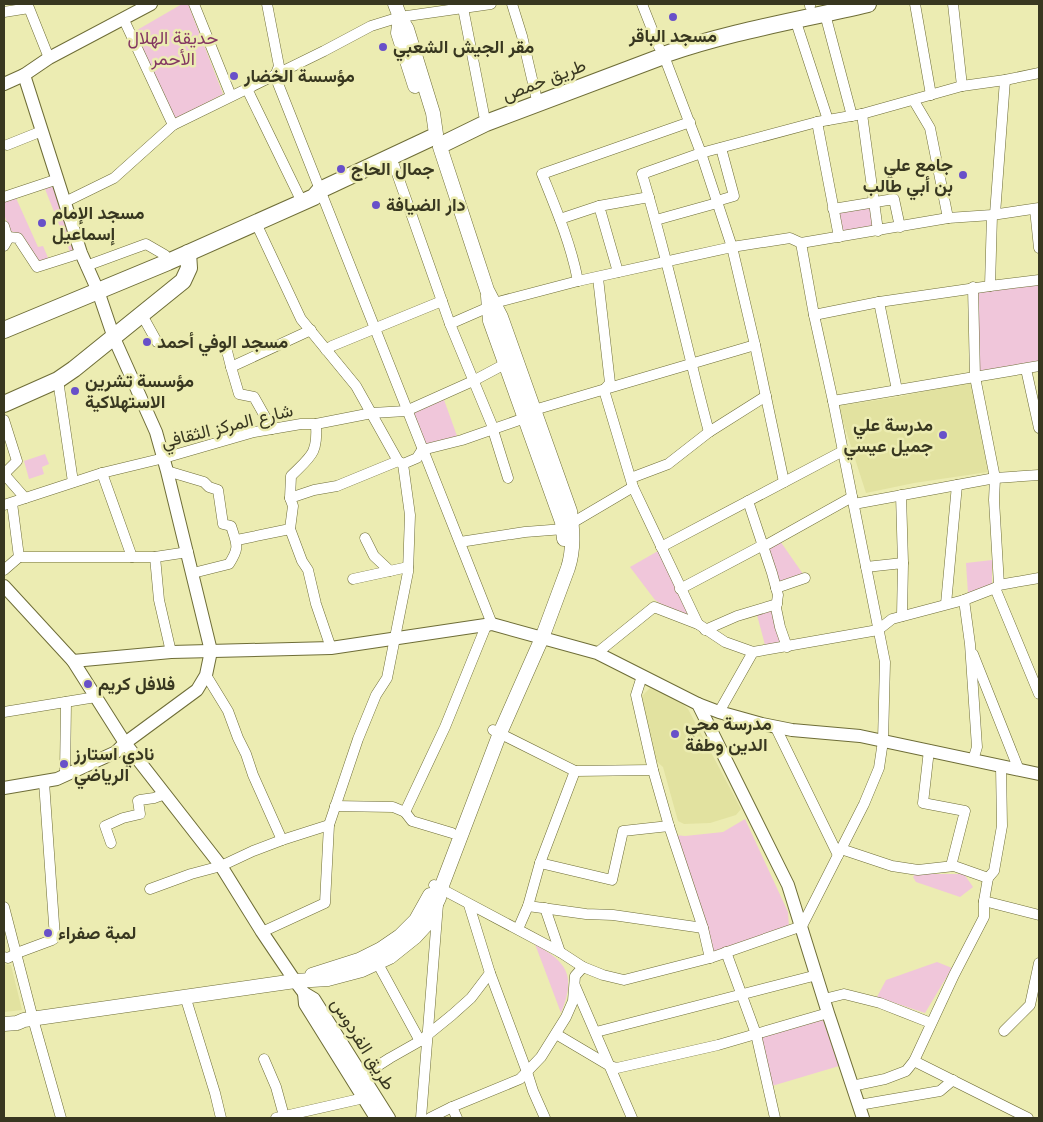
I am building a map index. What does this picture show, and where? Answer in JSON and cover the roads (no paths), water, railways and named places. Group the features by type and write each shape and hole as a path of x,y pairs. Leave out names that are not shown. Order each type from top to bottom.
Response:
{"main road":[{"path":"662,52 690,35 816,7 868,4"},
{"path":"662,52 795,19 816,7"},
{"path":"295,981 359,960 381,949 400,936 416,920 427,903 438,891 452,833 537,637 563,557 568,526 530,414 502,317 492,305 437,140 433,113 407,28 398,10"},
{"name":"طريق حمص","path":"314,196 394,165 484,115 662,52"},
{"name":"طريق حمص","path":"4,330 168,262 437,140 486,123 662,52"},
{"path":"4,404 58,380 114,338 183,281 189,268 188,253"},
{"path":"492,305 490,321 505,364 530,414"},
{"path":"4,1024 185,996 295,981 328,979 378,964 397,953 426,925 497,732"},
{"path":"4,1018 28,1019"}],"street":[{"path":"4,84 24,76 49,58 124,20 151,4"},
{"path":"194,4 231,96"},
{"path":"268,4 280,66 274,76 314,196 375,328 460,542 489,625 445,727 405,812"},
{"path":"65,202 114,178 173,125 274,76 398,10 463,8 490,4"},
{"path":"512,4 522,36 536,96"},
{"path":"642,4 690,122 732,247 784,482"},
{"path":"915,4 931,95"},
{"path":"953,4 962,86"},
{"path":"816,7 857,115 878,231"},
{"path":"4,12 29,8 49,58"},
{"path":"463,8 484,115"},
{"path":"795,19 828,120"},
{"path":"124,20 173,125"},
{"path":"709,432 667,261 642,174 701,153 817,122 857,115 914,101 962,86 1039,73"},
{"path":"4,788 57,779 116,752 125,743 197,690 206,675 211,650 188,552 156,432 114,338 98,291 81,253 24,76"},
{"path":"990,286 1005,80"},
{"path":"247,88 314,196"},
{"path":"914,101 930,128 948,218"},
{"path":"578,281 560,219 542,174 690,122"},
{"path":"817,122 839,237"},
{"path":"7,145 42,131"},
{"path":"656,220 734,196 721,148"},
{"path":"394,165 450,324 494,430 508,478"},
{"path":"4,197 58,179"},
{"path":"560,219 599,206 649,197"},
{"path":"833,209 894,199 900,227"},
{"path":"599,206 618,272"},
{"path":"450,324 492,305 578,281 732,247 790,238 801,243 948,218 1037,208 1039,248"},
{"path":"256,223 301,319 356,386 400,463 410,515 408,567 387,678 376,695 329,825 325,903 262,932"},
{"path":"4,226 6,242 18,238 37,267 81,253"},
{"path":"420,1118 438,891 518,929 583,967 603,975 624,980 710,958 802,926 864,804 879,768 883,740 885,662 801,243"},
{"path":"86,266 146,244 165,255 168,262"},
{"path":"598,278 610,383 604,390"},
{"path":"814,315 879,302 973,287 1039,280"},
{"path":"973,287 974,377 995,478 997,587 1039,694"},
{"path":"326,350 442,301"},
{"path":"879,302 897,390"},
{"path":"142,315 157,342"},
{"path":"231,367 310,330"},
{"path":"290,498 345,483 417,458 422,450 494,430 530,414 755,345"},
{"path":"226,347 239,394 254,396 272,429"},
{"name":"شارع المركز الثقافي","path":"8,504 102,473 166,465 230,439 272,429 301,424 316,424 372,413 406,410 474,382 505,364"},
{"path":"833,401 1039,366"},
{"path":"1026,368 1039,428"},
{"path":"58,380 73,482"},
{"path":"604,390 632,483 680,589 702,627"},
{"path":"460,542 568,526 632,483 668,464 709,432 766,396"},
{"path":"4,420 17,461 4,474 24,498"},
{"path":"316,424 317,442 312,454 290,476 290,498 293,506 290,528 302,562 308,570 331,648"},
{"path":"661,547 842,451"},
{"path":"166,465 218,490 223,524 231,526 237,540 237,549 229,564 193,573"},
{"path":"102,473 132,557"},
{"path":"680,589 763,545 853,501 900,495 995,478 1039,475"},
{"path":"946,604 957,485"},
{"path":"900,495 903,563 902,616"},
{"path":"748,501 778,595 777,604 780,627 787,646"},
{"path":"8,504 19,557"},
{"path":"237,540 290,528"},
{"path":"364,538 374,556 390,571"},
{"path":"4,570 19,557 155,557 188,552"},
{"path":"155,557 158,600 171,652"},
{"path":"866,567 903,563"},
{"path":"353,579 408,567"},
{"path":"776,588 805,578"},
{"path":"597,653 654,607 702,627 725,642 753,652 878,630 892,619 964,600 997,587 1039,578"},
{"name":"طريق الفردوس","path":"4,586 72,661 125,743 222,866 262,932 304,993 305,1004 389,1118"},
{"path":"964,600 970,647 976,747 973,760"},
{"path":"702,627 777,604"},
{"path":"72,661 171,652 331,648 489,625 597,653 698,704 719,712 792,730 883,740 1039,774"},
{"path":"970,647 1019,770"},
{"path":"719,712 753,652"},
{"path":"206,675 228,711 253,776 282,840"},
{"path":"642,676 636,695 653,770 710,958"},
{"path":"4,712 96,697"},
{"path":"65,776 66,702"},
{"path":"698,704 788,884 863,1118"},
{"path":"775,726 840,852 892,866 918,870 951,866 988,878"},
{"path":"497,732 574,771 653,770"},
{"path":"929,750 923,803 965,811 951,866"},
{"path":"852,1086 885,1079 906,1071 914,1061 984,917 984,901 988,878 994,871 1004,816 1001,766"},
{"path":"518,929 528,906 540,863 574,771"},
{"path":"4,957 8,958 52,940 55,934 44,782"},
{"path":"111,843 105,826 123,818 140,814 138,801 165,794"},
{"path":"335,806 393,807 405,812 412,821 452,833"},
{"path":"150,889 191,874 222,866 252,851 329,825"},
{"path":"540,863 612,880 623,831 669,826"},
{"path":"984,901 1039,915"},
{"path":"469,905 490,973 533,1091 545,1118"},
{"path":"528,906 586,914 636,918 702,928"},
{"path":"4,908 17,953 28,1019 61,1118"},
{"path":"545,908 560,952"},
{"path":"726,952 756,1034 775,1118"},
{"path":"1004,1031 1030,1005 1039,963"},
{"path":"378,964 420,1041"},
{"path":"430,1118 520,1079 541,1057 566,1017 573,1001 575,976 583,967"},
{"path":"358,1078 420,1041 471,998 490,973"},
{"path":"596,1032 817,975"},
{"path":"575,986 632,1118"},
{"path":"824,999 844,994 880,1003 931,1023"},
{"path":"185,996 221,1118"},
{"path":"556,1034 610,1066 617,1068 718,1045 828,1013"},
{"path":"264,1059 276,1087 280,1117 364,1098"},
{"path":"914,1061 1028,1118"},
{"name":"طريق الفردوس","path":"358,1078 364,1098 376,1118"},
{"path":"859,1105 940,1091 953,1080"},
{"path":"452,1107 457,1118"}],"place":[{"name":"مسجد الباقر","path":"673,17"},
{"name":"مقر الجيش الشعبي","path":"383,47"},
{"name":"مؤسسة الخضار","path":"234,76"},
{"name":"جمال الحاج","path":"341,169"},
{"name":"جامع علي بن أبي طالب","path":"963,175"},
{"name":"دار الضيافة","path":"376,205"},
{"name":"مسجد الإمام إسماعيل","path":"42,223"},
{"name":"مسجد الوفي أحمد","path":"147,342"},
{"name":"مؤسسة تشرين الاستهلاكية","path":"75,391"},
{"name":"مدرسة علي جميل عيسي","path":"943,435"},
{"name":"فلافل كريم","path":"88,684"},
{"name":"مدرسة محي الدين وطفة","path":"675,734"},
{"name":"نادي استارز الرياضي","path":"64,764"},
{"name":"لمبة صفراء","path":"48,933"}],"park label":[{"name":"حديقة الهلال الأحمر","path":"173,48"}]}
